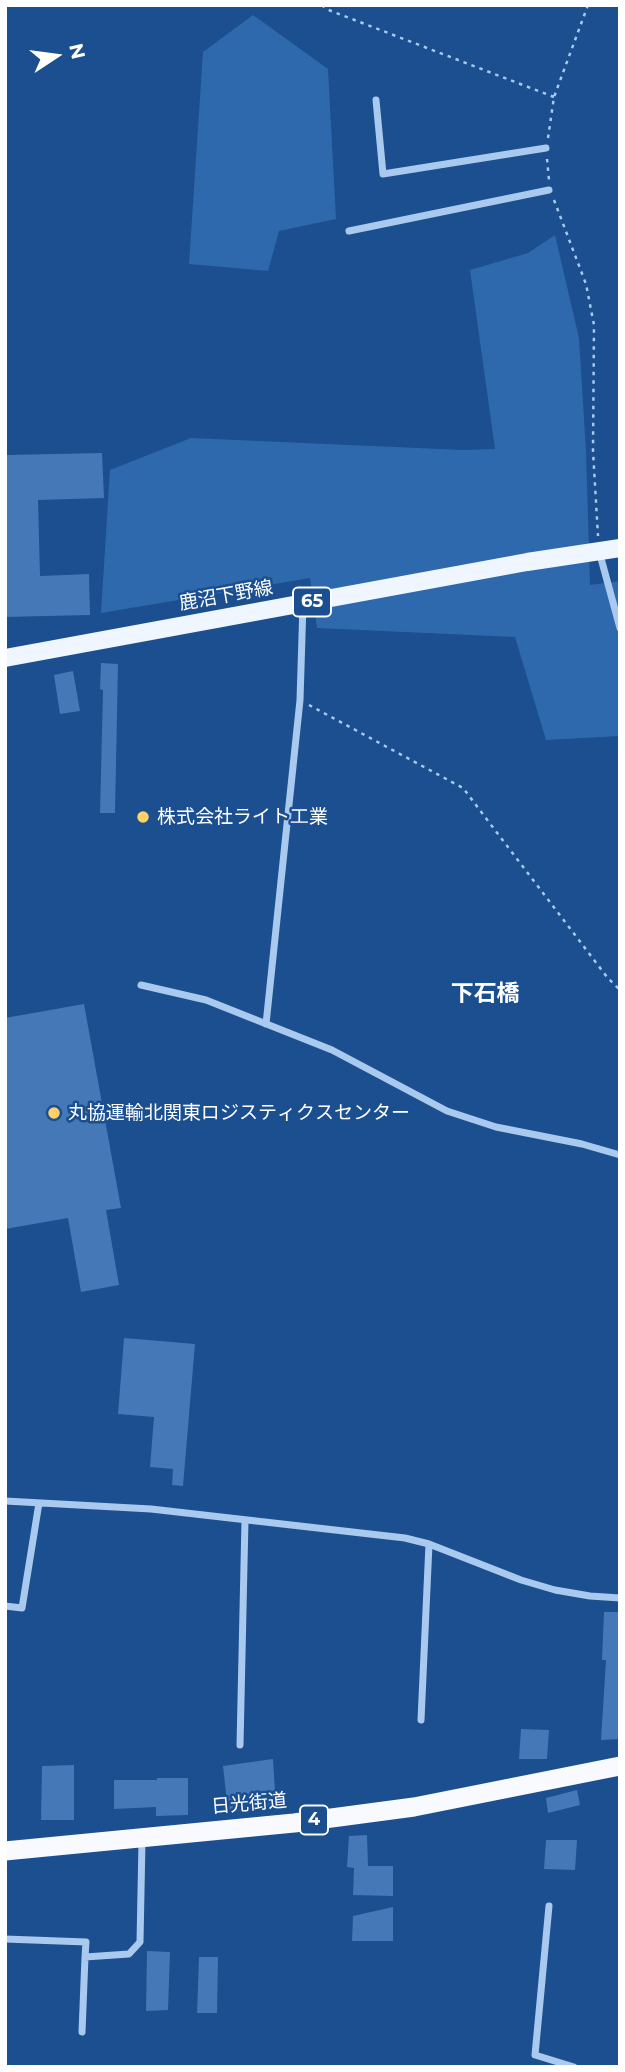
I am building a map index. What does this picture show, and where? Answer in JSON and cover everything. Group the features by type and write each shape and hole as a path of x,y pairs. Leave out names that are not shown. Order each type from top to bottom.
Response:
{"highway":[{"name":"日光街道","path":"5,1851 294,1823 414,1807 620,1766"}],"main road":[{"name":"鹿沼下野線","path":"5,658 620,548"}],"street":[{"path":"376,100 383,174 547,148"},
{"path":"349,231 549,190"},
{"path":"599,550 620,628"},
{"path":"266,1024 300,700 303,603"},
{"path":"141,985 206,1000 332,1050 447,1111 496,1127 582,1144 620,1155"},
{"path":"5,1501 151,1509 405,1538 429,1544 521,1580 555,1590 590,1597 620,1598"},
{"path":"5,1606 22,1608 39,1503"},
{"path":"240,1745 245,1520"},
{"path":"421,1720 429,1544"},
{"path":"85,1957 129,1954 140,1942 142,1836"},
{"path":"549,1906 535,2055 574,2067"},
{"path":"5,1938 86,1942 82,2032"}],"path":[{"path":"322,5 326,9 554,97"},
{"path":"588,5 554,97 547,148 549,190 586,284 594,325 593,451 599,550"},
{"path":"300,700 463,788 607,977 620,990"}],"shaded area":[{"path":"253,15 328,69 336,219 279,231 268,271 189,264 203,52"},
{"path":"555,235 579,338 590,585 620,581 620,736 546,740 515,637 317,628 310,578 101,613 110,470 191,438 463,450 495,449 470,270 528,253"}],"building":[{"path":"102,453 104,498 38,500 40,576 89,574 90,615 5,617 5,455"},
{"path":"101,663 118,664 115,813 100,813 103,690 100,689"},
{"path":"73,671 80,711 60,714 54,675"},
{"name":"丸協運輸北関東ロジスティクスセンター","path":"84,1004 121,1208 106,1210 119,1285 81,1292 68,1218 5,1229 5,1018"},
{"path":"124,1338 195,1344 183,1486 172,1485 173,1469 150,1467 154,1417 118,1414"},
{"path":"604,1612 620,1612 620,1739 601,1740 606,1660 602,1660"},
{"path":"521,1729 549,1730 547,1759 519,1759"},
{"path":"273,1759 276,1806 228,1812 223,1766"},
{"path":"74,1765 74,1820 41,1820 42,1766"},
{"path":"188,1778 188,1815 156,1816 156,1807 114,1809 114,1780"},
{"path":"577,1790 580,1805 548,1813 546,1798"},
{"path":"367,1835 368,1866 393,1866 393,1896 353,1895 354,1868 347,1867 349,1836"},
{"path":"546,1840 577,1840 575,1870 544,1869"},
{"path":"393,1907 393,1941 352,1941 353,1916"},
{"path":"147,1951 170,1952 168,2010 146,2011"},
{"path":"199,1957 218,1957 217,2013 197,2013"}],"place":[{"name":"株式会社ライト工業","path":"143,817"},
{"name":"丸協運輸北関東ロジスティクスセンター","path":"54,1113"}],"district":[{"name":"下石橋","path":"485,994"}]}
